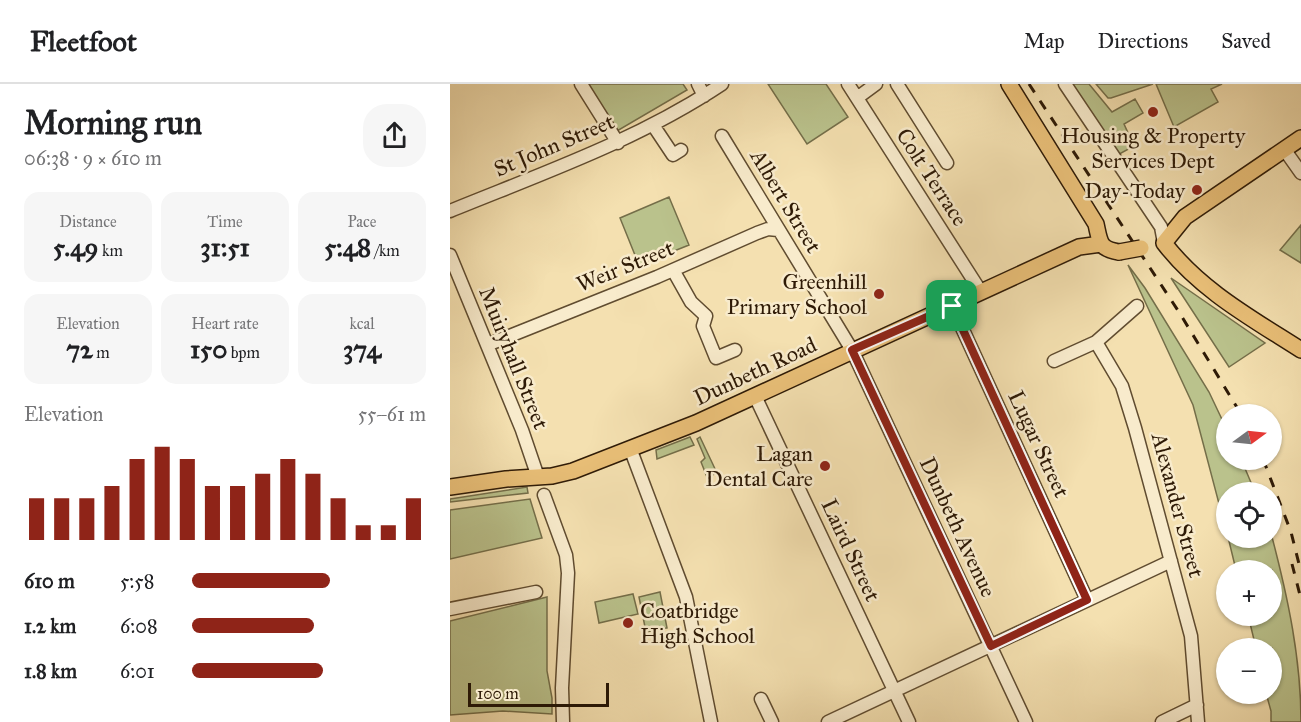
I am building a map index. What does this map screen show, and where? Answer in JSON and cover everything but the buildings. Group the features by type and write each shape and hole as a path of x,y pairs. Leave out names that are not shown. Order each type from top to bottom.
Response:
{"main road":[{"path":"1009,84 1096,224 1101,244 1109,250 1119,252 1164,243 1185,217 1301,138"},
{"path":"1164,243 1180,264 1215,295 1301,350"},
{"name":"Dunbeth Road","path":"450,488 573,471 696,423 1078,247 1101,244"}],"street":[{"path":"581,84 618,143"},
{"path":"698,84 704,96"},
{"name":"St John Street","path":"450,211 618,143 722,84"},
{"name":"Colt Terrace","path":"848,84 981,292"},
{"path":"857,98 876,84"},
{"path":"897,84 947,163"},
{"path":"1065,84 1161,227 1164,243"},
{"path":"653,125 673,155 681,150"},
{"name":"Albert Street","path":"722,136 852,350"},
{"path":"1284,149 1301,173"},
{"name":"Weir Street","path":"487,345 673,270 757,233 768,229 778,230"},
{"name":"Muiryhall Street","path":"450,255 522,430 538,477"},
{"path":"673,270 691,302 706,316 703,326 716,358 735,350"},
{"name":"Lugar Street","path":"952,306 1087,600"},
{"path":"1054,361 1096,342 1137,306"},
{"name":"Alexander Street","path":"1096,342 1126,397 1171,561 1191,636 1198,722"},
{"name":"Dunbeth Avenue","path":"852,350 1026,722"},
{"name":"Laird Street","path":"755,396 909,722"},
{"path":"630,448 686,597 711,722"},
{"path":"544,495 561,538 568,573 562,688 563,722"},
{"path":"828,722 1171,561"},
{"path":"450,609 536,592"},
{"path":"761,699 772,722"},
{"path":"1162,722 1197,705"}],"green space":[{"path":"587,84 683,84 687,90 617,131"},
{"path":"768,84 826,84 848,117 807,144"},
{"path":"1065,84 1089,84 1112,112 1135,99 1143,113 1124,124 1134,146 1114,157"},
{"path":"1096,84 1153,84 1108,98"},
{"path":"1156,84 1222,84 1211,89 1218,102 1174,127"},
{"path":"669,197 689,245 639,265 620,218"},
{"path":"1301,225 1301,263 1280,250"},
{"path":"1128,265 1145,288 1216,407 1216,470 1246,470 1251,482 1216,482 1216,492 1193,405"},
{"path":"1171,278 1265,343 1229,367"},
{"path":"690,437 694,445 657,459 656,450"},
{"path":"700,437 717,473 707,477 701,462 705,458 697,439"},
{"path":"527,487 528,493 450,502 450,499"},
{"path":"530,499 542,538 450,559 450,510"},
{"path":"1231,548 1275,548 1278,560 1234,560"},
{"path":"1282,579 1299,675 1301,722 1271,722 1269,704 1282,704 1282,638 1254,638 1251,626 1282,626"},
{"path":"660,592 667,628 646,632 639,597"},
{"path":"633,594 638,614 599,623 595,602"},
{"path":"547,597 547,671 552,698 552,714 503,711 450,715 450,621"}],"railway":[{"path":"1029,84 1179,312 1235,404"},
{"path":"1267,470 1291,532 1301,572"},
{"path":"1292,564 1301,599"}],"place":[{"name":"Housing & Property Services Dept","path":"1153,112"},
{"name":"Day-Today","path":"1197,190"},
{"name":"Greenhill Primary School","path":"879,294"},
{"name":"Lagan Dental Care","path":"825,466"},
{"name":"Coatbridge High School","path":"628,623"}],"route":[{"path":"952,306 1087,600 991,646 852,350 952,306"}]}
